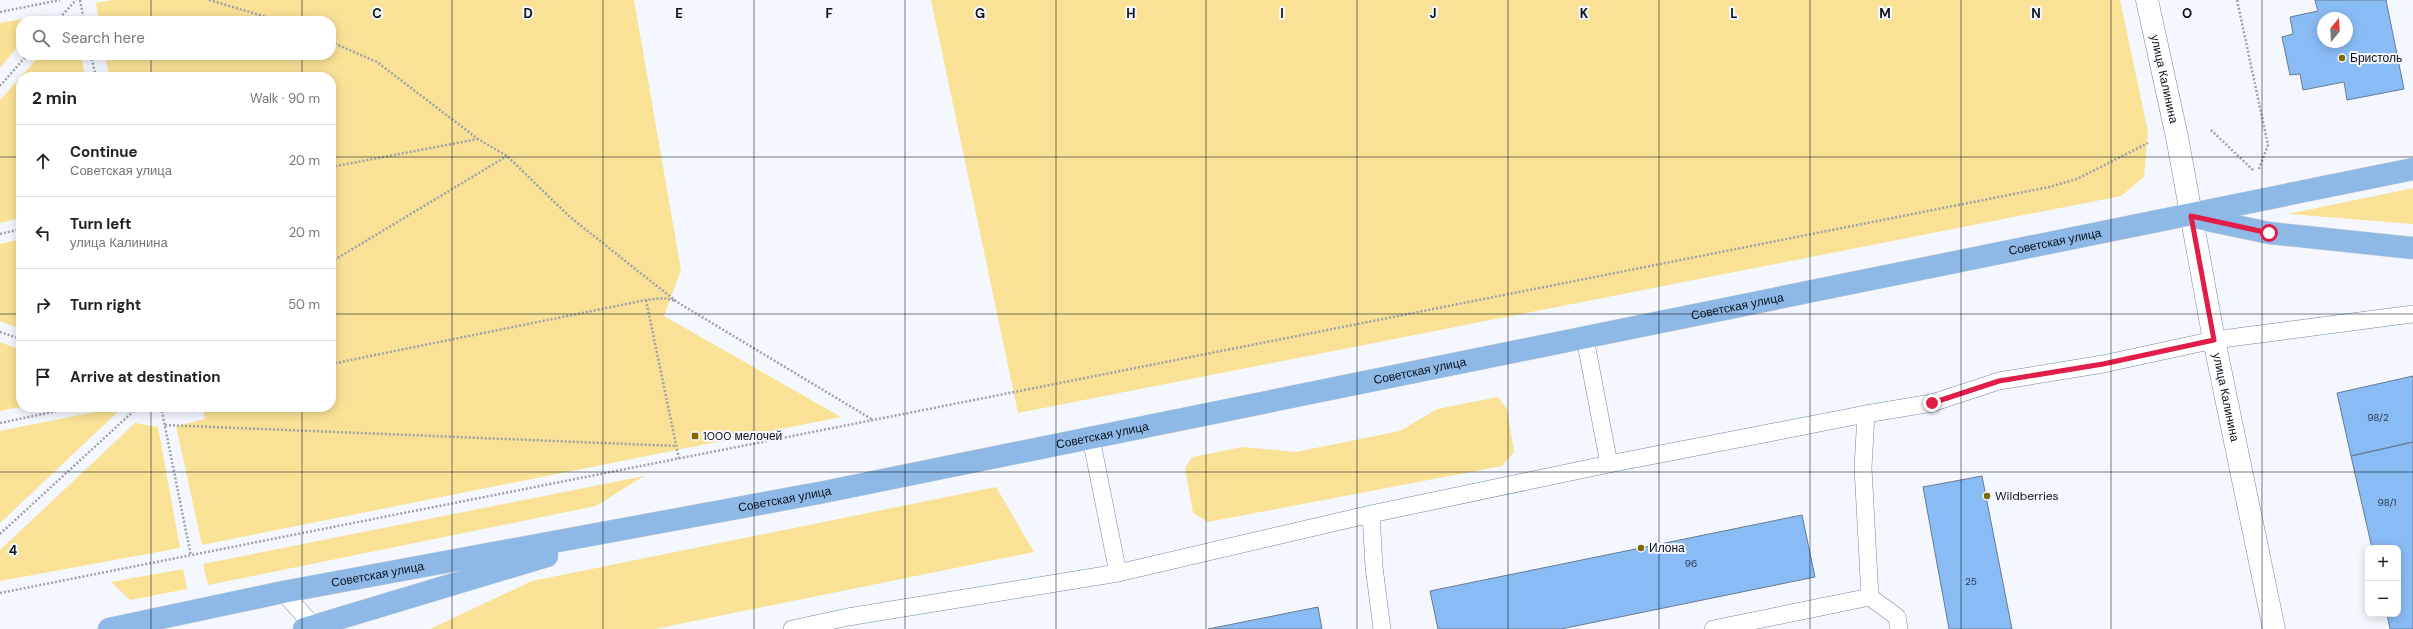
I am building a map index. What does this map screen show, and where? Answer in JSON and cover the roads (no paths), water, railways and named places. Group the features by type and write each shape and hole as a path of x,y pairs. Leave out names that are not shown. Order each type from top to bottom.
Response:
{"main road":[{"name":"улица Калинина","path":"2147,0 2177,137 2214,340 2274,629"},
{"name":"Советская улица","path":"109,629 284,592 648,525 1091,438 2191,216 2413,169"},
{"name":"Советская улица","path":"2191,216 2269,233 2413,248"},
{"name":"Советская улица","path":"312,628 648,525"}],"lane":[{"path":"792,629 852,623 1118,573 1371,514 1609,464 1866,414 1932,403 1999,381 2103,364 2214,340 2413,314"},
{"path":"1585,338 1609,464"},
{"path":"1866,414 1863,468 1870,597"},
{"path":"1091,438 1118,573"},
{"path":"1371,514 1374,567 1382,629"},
{"path":"284,592 312,628"},
{"path":"1713,629 1870,597 1897,617 1899,629"}],"place":[{"name":"Бристоль","path":"2342,58"},
{"name":"1000 мелочей","path":"695,436"},
{"name":"Wildberries","path":"1987,496"},
{"name":"Илона","path":"1641,548"}]}
